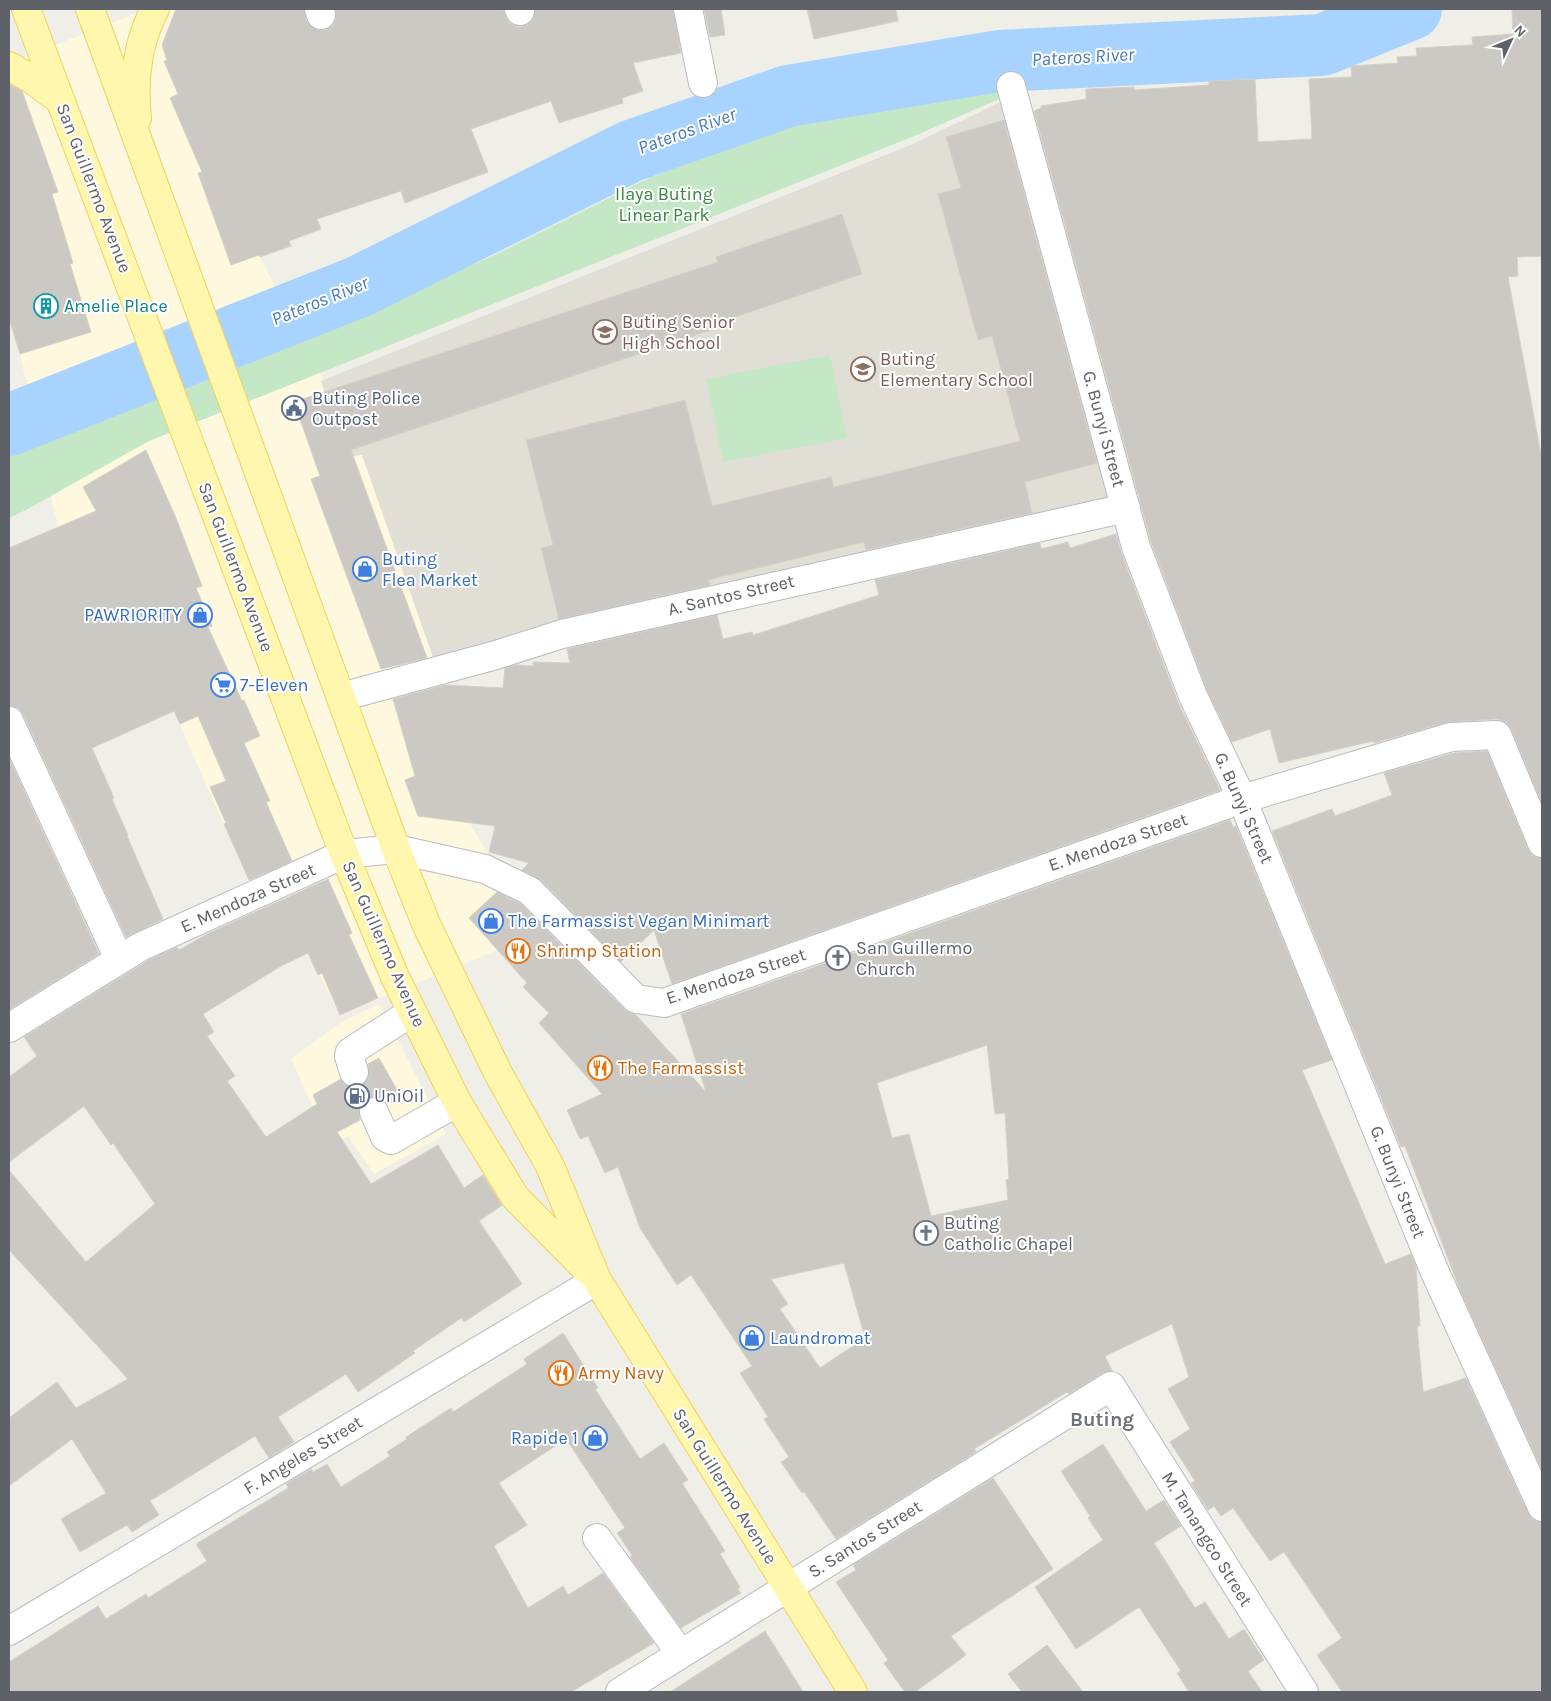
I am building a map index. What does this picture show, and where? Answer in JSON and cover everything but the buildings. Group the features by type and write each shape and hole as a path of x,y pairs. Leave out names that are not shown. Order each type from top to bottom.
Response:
{"main road":[{"name":"San Guillermo Avenue","path":"26,9 344,854 381,946 457,1102 515,1197 597,1280"},
{"name":"San Guillermo Avenue","path":"90,9 340,697 427,926 498,1073 550,1166 597,1280 853,1692"},
{"path":"140,149 135,101 137,63 142,42 155,9"},
{"path":"9,66 30,78 62,101"}],"street":[{"path":"688,9 703,83"},
{"name":"G. Bunyi Street","path":"1011,86 1136,548 1193,696 1242,799 1434,1270 1542,1507"},
{"name":"A. Santos Street","path":"340,697 496,655 562,634 1126,508"},
{"path":"9,720 120,959"},
{"name":"E. Mendoza Street","path":"9,1028 140,947 344,854 396,848 485,869 530,891 636,999 664,1003 1242,799 1452,737 1497,735 1542,843"},
{"path":"354,1072 349,1056 350,1052 412,1012"},
{"path":"374,1112 385,1137 391,1140 457,1102"},
{"name":"F. Angeles Street","path":"9,1631 597,1280"},
{"name":"S. Santos Street","path":"620,1692 1111,1386"},
{"name":"M. Tanangco Street","path":"1111,1386 1304,1692"},
{"path":"597,1538 681,1654"}],"shaded area":[{"path":"147,9 201,9 211,40 221,170 260,257 362,455 434,660 476,769 470,823 524,918 497,950 340,1015 280,898 246,874 150,658 58,527 20,354 9,324 9,63"},
{"name":"Buting Elementary School","path":"1009,98 1115,498 434,660 362,455 345,457 321,381 913,144"},
{"path":"379,1004 446,1134 374,1174 348,1136 330,1145 291,1059 340,1023"}],"green space":[{"name":"Ilaya Buting Linear Park","path":"1001,82 1006,96 912,137 149,441 9,518 9,454 353,319 501,252 651,177 790,127"},
{"path":"830,355 847,438 723,462 706,379"}],"waterway":[{"name":"Pateros River","path":"9,425 358,287 631,151 788,96 999,61 1322,45 1411,9"}],"tunnel":[{"path":"354,1072 374,1112"}],"place":[{"name":"Amelie Place","path":"46,306"},
{"name":"Buting Senior High School","path":"605,332"},
{"name":"Buting Elementary School","path":"863,369"},
{"name":"Buting Police Outpost","path":"294,408"},
{"name":"Buting Flea Market","path":"365,569"},
{"name":"PAWRIORITY","path":"200,615"},
{"name":"7-Eleven","path":"223,685"},
{"name":"The Farmassist Vegan Minimart","path":"491,921"},
{"name":"Shrimp Station","path":"518,951"},
{"name":"San Guillermo Church","path":"838,958"},
{"name":"The Farmassist","path":"600,1068"},
{"name":"UniOil","path":"357,1096"},
{"name":"Buting Catholic Chapel","path":"926,1233"},
{"name":"Laundromat","path":"752,1338"},
{"name":"Army Navy","path":"561,1373"},
{"name":"Rapide 1","path":"595,1438"}],"district":[{"name":"Buting","path":"1102,1419"}]}
